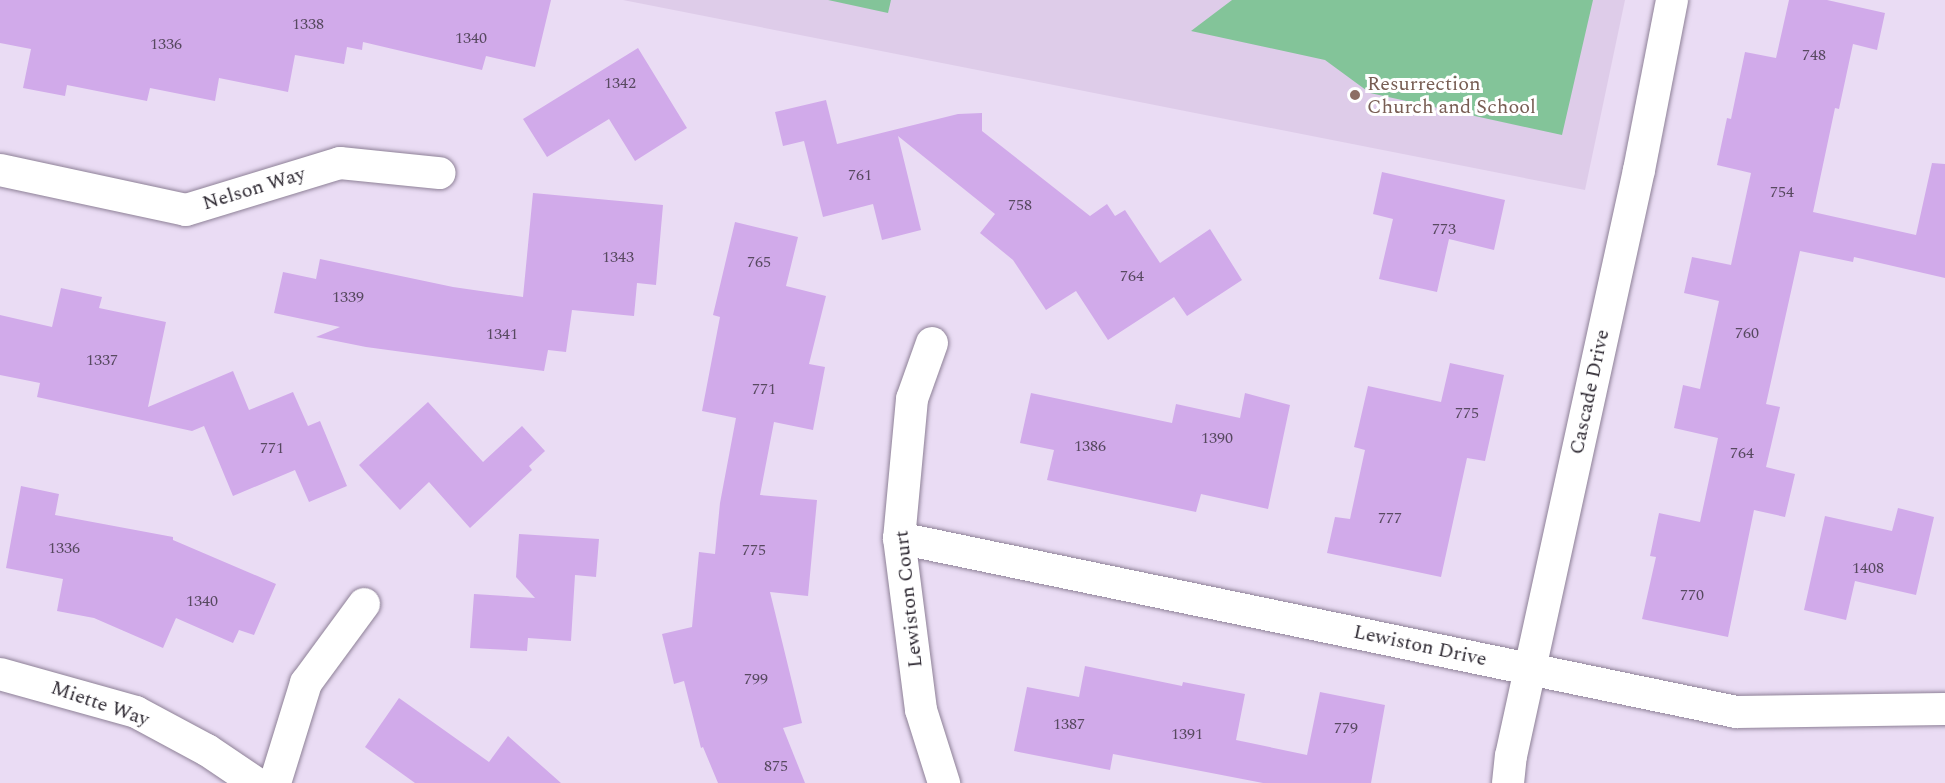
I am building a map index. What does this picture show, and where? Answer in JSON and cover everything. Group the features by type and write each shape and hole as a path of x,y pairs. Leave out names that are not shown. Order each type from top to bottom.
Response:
{"street":[{"name":"Cascade Drive","path":"1508,783 1529,669 1639,170 1672,0"},
{"name":"Nelson Way","path":"0,170 186,210 340,162 439,173"},
{"name":"Lewiston Court","path":"932,343 912,399 899,538 921,710 944,783"},
{"name":"Lewiston Drive","path":"899,538 1736,712 1945,709"},
{"path":"275,783 306,683 364,604"},
{"name":"Miette Way","path":"0,675 136,712 207,750 256,783"}],"shaded area":[{"name":"Resurrection Church and School","path":"623,0 1625,0 1585,190"}],"green space":[{"path":"828,0 891,0 888,13"},
{"path":"1232,0 1593,0 1562,135 1370,93 1325,60 1191,31"}],"building":[{"path":"0,0 551,0 535,67 486,56 482,70 363,42 362,50 347,47 344,64 295,55 288,92 219,78 215,101 150,88 147,101 67,85 65,96 23,88 31,49 0,43"},
{"path":"1789,0 1827,0 1885,13 1877,50 1853,44 1839,109 1835,108 1813,212 1916,235 1932,163 1945,164 1945,278 1854,257 1853,262 1800,251 1766,404 1780,407 1766,467 1795,474 1785,517 1754,510 1728,637 1642,619 1656,557 1650,556 1659,513 1700,522 1718,438 1674,428 1683,385 1700,389 1719,301 1684,293 1692,257 1731,265 1751,173 1717,165 1727,118 1731,119 1745,52 1776,58"},
{"path":"638,48 687,128 635,161 609,119 547,157 523,119"},
{"path":"826,100 837,144 958,114 982,113 982,131 1090,216 1107,204 1115,216 1125,210 1160,263 1210,229 1242,280 1187,316 1174,297 1108,340 1076,291 1046,310 1013,260 980,233 995,214 898,136 921,230 882,240 873,204 823,217 804,141 783,146 775,112"},
{"path":"1382,172 1505,200 1494,250 1449,239 1437,292 1379,279 1393,219 1373,214"},
{"path":"533,193 663,205 656,285 637,283 634,316 572,310 566,352 548,350 544,371 366,347 316,337 340,327 274,313 283,272 316,279 320,259 453,287 523,297"},
{"path":"735,222 798,237 786,286 826,296 809,364 825,367 813,430 774,422 760,495 817,500 808,596 770,592 802,723 783,728 805,783 718,783 703,747 701,748 684,681 674,684 662,634 692,627 699,552 715,554 720,503 736,418 702,411 720,317 713,315"},
{"path":"61,288 102,297 99,308 166,322 148,407 233,371 249,410 293,392 308,426 320,421 347,486 309,502 295,470 233,496 204,426 192,431 37,397 40,383 0,375 0,315 52,327"},
{"path":"1450,363 1504,375 1485,461 1467,458 1441,577 1327,553 1335,517 1350,519 1365,450 1354,447 1368,386 1441,402"},
{"path":"1031,393 1172,423 1176,404 1240,418 1245,393 1290,405 1268,509 1201,494 1196,512 1047,480 1054,450 1020,443"},
{"path":"428,402 483,462 522,426 545,451 529,466 532,470 470,528 429,482 400,510 359,465"},
{"path":"21,486 59,494 55,515 173,537 173,540 276,584 254,635 239,630 233,643 176,618 163,648 94,618 57,611 63,579 6,568"},
{"path":"1898,508 1934,517 1916,595 1855,581 1846,620 1804,610 1825,516 1892,531"},
{"path":"519,534 599,539 596,577 575,575 571,641 528,638 527,651 470,648 474,594 535,598 516,577"},
{"path":"1085,666 1182,686 1183,682 1245,694 1236,740 1307,755 1320,692 1385,705 1371,783 1263,783 1113,754 1110,770 1014,751 1027,687 1079,697"},
{"path":"399,698 489,762 508,736 561,783 415,783 365,747"}],"place":[{"name":"Resurrection Church and School","path":"1355,95"}]}
